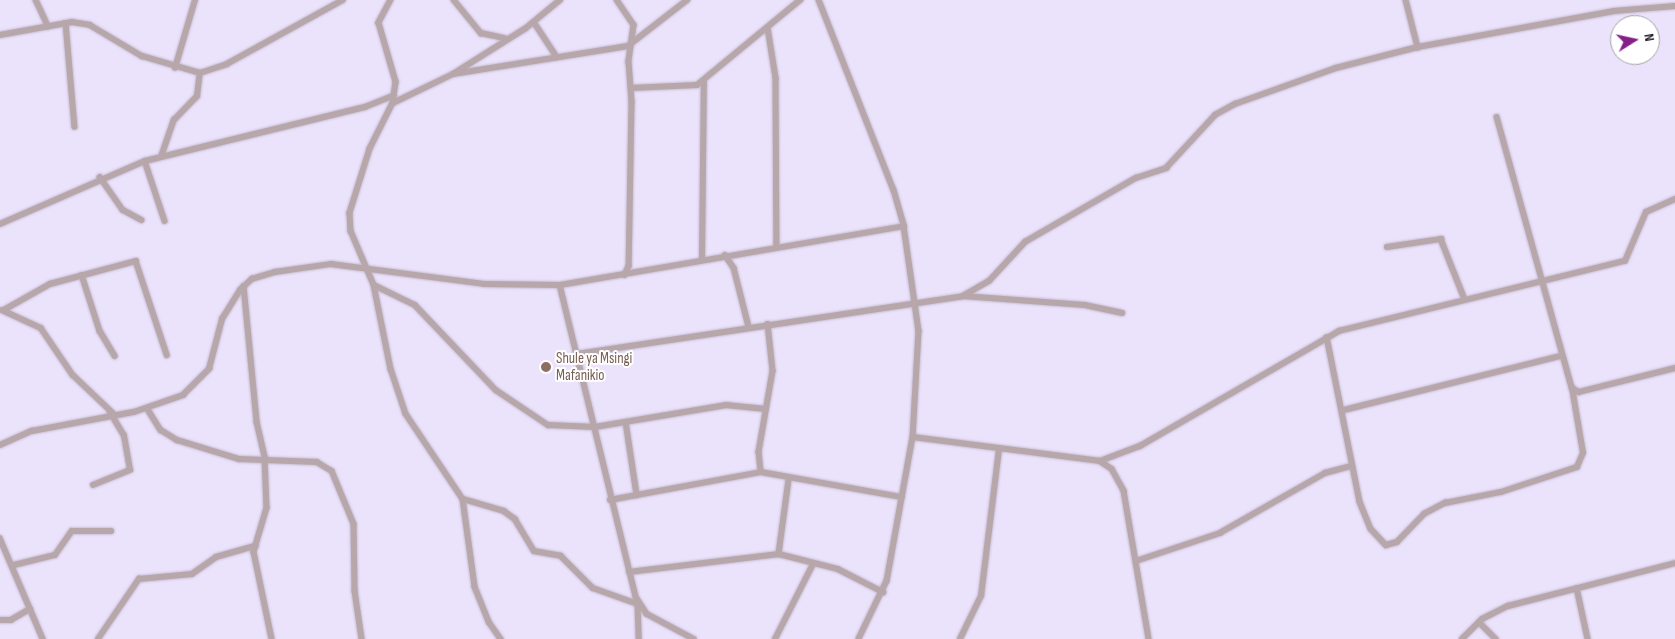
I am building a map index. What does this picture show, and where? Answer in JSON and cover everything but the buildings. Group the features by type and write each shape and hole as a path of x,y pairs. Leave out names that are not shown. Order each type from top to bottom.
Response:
{"street":[{"path":"36,0 48,26"},
{"path":"175,68 195,0"},
{"path":"0,35 66,23 90,25 142,56 175,68 200,73 233,61 343,0"},
{"path":"391,0 379,23 393,66 393,103 370,149 350,213 351,231 374,285 391,369 406,414 463,499 475,586 489,622 501,639"},
{"path":"454,0 481,33 504,38"},
{"path":"393,103 453,74 504,38 534,22 560,0"},
{"path":"617,0 634,25 644,32"},
{"path":"453,74 633,43 644,32 687,0"},
{"path":"631,88 677,88 704,81 800,0"},
{"path":"819,0 904,226 919,331 913,437 902,497 883,592 859,639"},
{"path":"1406,0 1418,47"},
{"path":"963,296 989,281 1025,242 1136,178 1166,168 1222,110 1323,72 1418,47 1614,11 1675,6"},
{"path":"534,22 557,57"},
{"path":"66,23 76,127"},
{"path":"625,275 629,266 631,88 629,62 634,25"},
{"path":"768,28 776,78 777,245"},
{"path":"162,157 174,120 196,96 200,73"},
{"path":"702,259 704,81"},
{"path":"0,216 2,223 100,177 145,161 365,107 394,95"},
{"path":"1327,337 1344,410 1352,466 1371,529 1383,544 1392,544 1424,514 1445,503 1501,492 1577,467 1583,453 1572,388 1561,356 1498,117"},
{"path":"145,161 166,221"},
{"path":"100,177 123,210 142,220"},
{"path":"1100,461 1140,446 1327,337 1464,297 1541,282 1625,261 1646,212 1675,199"},
{"path":"0,445 32,431 111,413 147,408 183,396 201,380 214,355 222,318 244,286 262,275 306,266 366,267 484,284 560,285 625,275 777,245 904,226"},
{"path":"1387,247 1441,239 1464,297"},
{"path":"725,255 734,268 749,326"},
{"path":"2,310 41,288 82,275 138,262 167,355"},
{"path":"82,275 100,331 115,356"},
{"path":"374,285 415,305 496,390 535,419 562,427 595,427 711,406 766,409"},
{"path":"560,285 595,427 610,500 638,604 639,639"},
{"path":"244,286 257,422 265,458 267,508 255,546 262,604 272,639"},
{"path":"577,354 749,326 963,296 1085,304 1122,313"},
{"path":"2,310 41,328 73,375 111,413 124,436 130,470 93,485"},
{"path":"761,472 766,409 773,371 768,324"},
{"path":"1344,410 1561,356"},
{"path":"1572,388 1579,392 1675,368"},
{"path":"147,408 161,430 176,440 239,459 265,458 316,462 336,477 343,505 354,524 355,596 362,639"},
{"path":"626,422 637,495"},
{"path":"913,437 1100,461 1112,469 1124,491 1149,639"},
{"path":"960,639 981,596 999,449"},
{"path":"1136,561 1220,533 1324,473 1352,466"},
{"path":"610,500 761,472 789,480 902,497"},
{"path":"779,554 789,480"},
{"path":"463,499 504,511 515,519 534,551 561,556 593,588 638,604 656,620 694,639"},
{"path":"14,565 54,555 72,531 111,531"},
{"path":"0,538 14,565 43,639"},
{"path":"98,639 139,579 192,574 216,557 255,546"},
{"path":"629,572 779,554 838,569 883,592"},
{"path":"1462,639 1479,622 1508,606 1675,563"},
{"path":"775,639 813,564"},
{"path":"1577,588 1588,639"},
{"path":"0,620 11,620 30,609"},
{"path":"1479,622 1496,639"}],"place":[{"name":"Shule ya Msingi Mafanikio","path":"546,367"}]}
